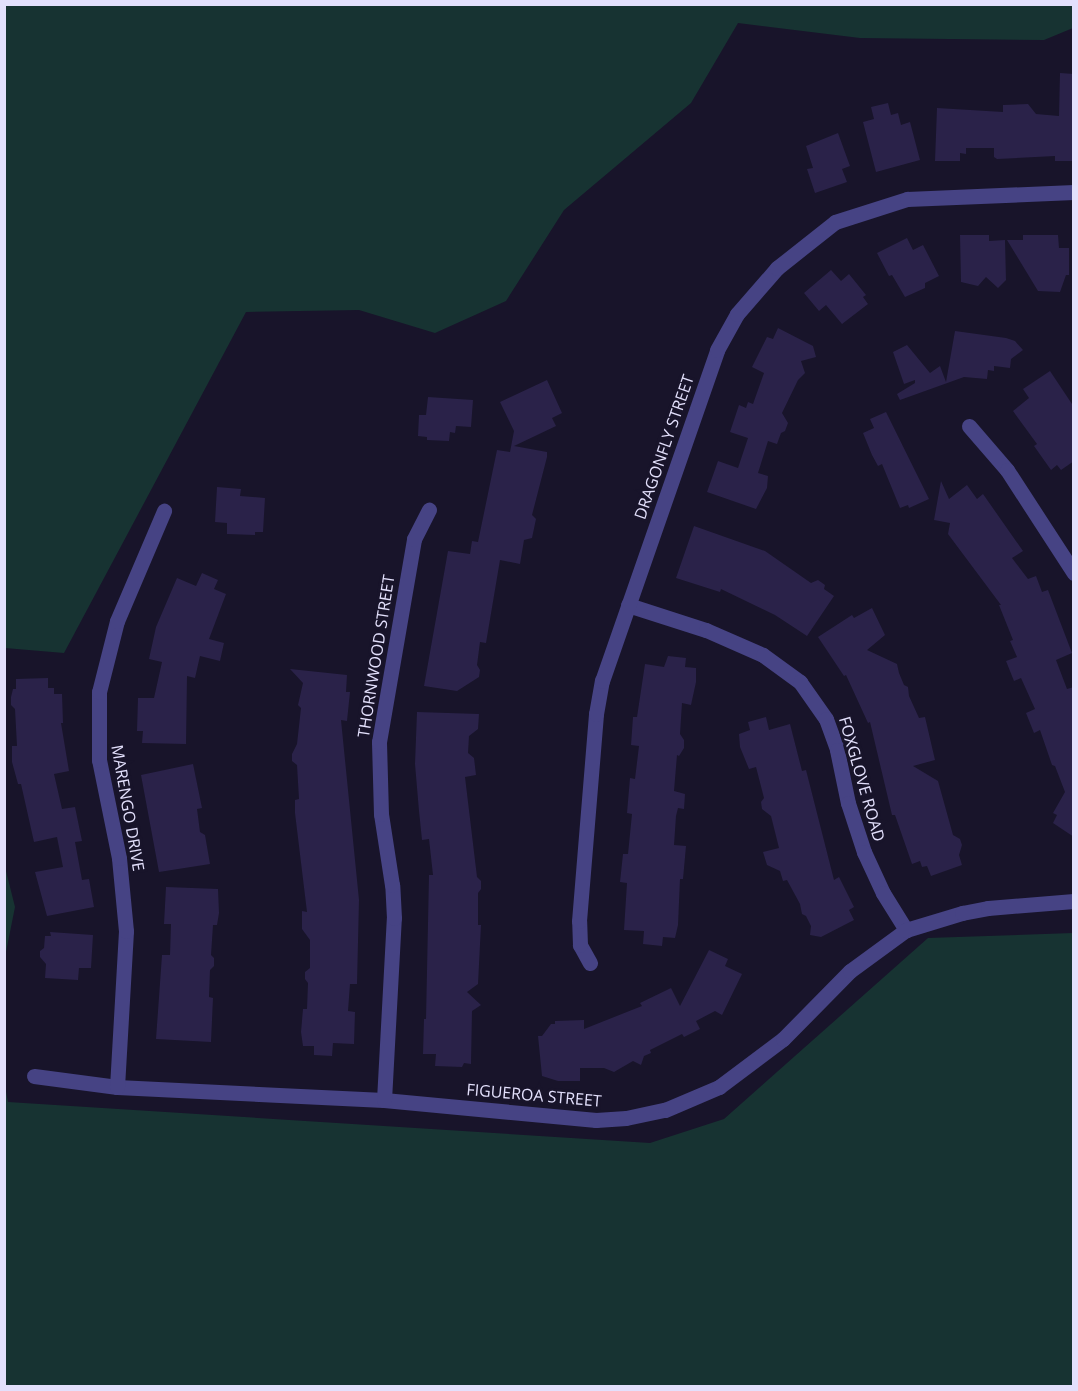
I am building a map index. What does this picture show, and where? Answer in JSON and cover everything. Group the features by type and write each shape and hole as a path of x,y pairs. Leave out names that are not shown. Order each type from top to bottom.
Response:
{"street":[{"name":"DRAGONFLY STREET","path":"590,963 580,945 579,921 596,714 602,681 717,350 736,314 777,268 835,222 907,199 1074,192"},
{"path":"969,426 1007,470 1074,573"},
{"name":"THORNWOOD STREET","path":"384,1100 394,918 392,885 381,814 379,742 414,539 429,510"},
{"name":"MARENGO DRIVE","path":"117,1087 126,931 120,867 99,760 99,692 117,621 164,511"},
{"name":"FOXGLOVE ROAD","path":"628,605 706,630 764,655 800,682 826,719 837,750 848,803 864,852 883,893 906,930"},
{"name":"FIGUEROA STREET","path":"34,1076 117,1087 384,1100 596,1120 626,1118 665,1110 719,1087 753,1064 783,1039 850,971 906,930 962,913 988,908 1074,901"}],"green space":[{"path":"1073,4 1073,28 1044,40 860,38 738,23 691,103 564,210 506,301 435,333 359,310 246,312 64,653 5,648 5,5"},
{"path":"5,867 15,907 5,957"},
{"path":"1073,933 1073,1386 5,1386 5,1086 8,1102 650,1143 724,1119 928,938"}],"building":[{"path":"1060,73 1074,74 1074,161 1055,161 1055,156 997,159 994,157 994,148 966,148 966,154 960,153 960,161 935,161 937,108 1003,112 1003,105 1028,104 1036,114 1059,116"},
{"path":"888,103 891,115 898,113 901,125 910,122 920,160 876,172 863,122 874,119 871,107"},
{"path":"838,133 850,166 842,169 847,182 815,193 807,169 813,168 806,146"},
{"path":"960,235 989,235 989,241 1005,240 1006,280 998,288 986,277 978,286 961,282"},
{"path":"1023,235 1058,235 1059,248 1069,248 1069,275 1066,275 1060,292 1038,291 1007,240 1023,240"},
{"path":"907,238 913,250 923,245 939,276 925,283 925,288 905,297 892,275 889,276 877,253"},
{"path":"831,270 841,281 849,274 866,295 863,297 868,304 842,324 826,305 819,311 804,293"},
{"path":"778,328 813,346 816,357 801,361 805,373 798,380 782,413 788,423 785,431 781,433 777,444 768,441 758,473 768,476 767,488 756,509 707,492 718,461 738,468 748,438 730,432 739,405 746,408 748,402 753,404 764,373 752,367 767,337 773,339"},
{"path":"955,331 1006,338 1015,341 1023,350 1011,359 1010,368 994,366 994,371 988,370 987,379 964,377 900,400 897,394 915,383 915,380 904,384 893,352 907,345 930,373 940,366 946,382"},
{"path":"1050,371 1074,407 1074,461 1061,470 1057,465 1051,470 1034,446 1037,444 1013,411 1029,398 1023,389"},
{"path":"547,380 562,413 552,418 556,426 514,446 547,452 547,457 532,515 536,519 532,538 524,540 520,564 500,560 486,643 480,642 477,665 480,670 479,677 457,691 424,686 448,551 470,554 472,541 478,542 497,450 510,452 514,431 500,402"},
{"path":"428,397 473,400 471,427 456,426 455,433 450,432 449,441 427,440 427,437 418,436 419,415 426,415"},
{"path":"886,412 929,499 909,508 908,505 900,508 882,464 878,466 863,433 874,428 870,419"},
{"path":"941,481 949,499 967,485 977,499 983,494 1023,551 1012,558 1028,579 1036,576 1042,592 1048,590 1072,653 1056,660 1067,689 1074,687 1074,837 1053,823 1057,815 1053,813 1065,792 1055,766 1052,765 1040,730 1034,733 1026,713 1035,709 1021,678 1014,681 1006,661 1017,657 999,605 1001,605 948,534 950,523 934,520"},
{"path":"217,487 241,489 240,496 265,498 263,532 255,532 255,535 227,534 227,523 215,522"},
{"path":"694,526 765,551 811,583 818,580 825,585 824,589 834,596 807,636 775,615 721,589 720,592 676,578"},
{"path":"202,573 218,580 214,589 226,594 209,639 224,643 220,661 200,656 195,678 187,676 186,744 142,743 143,731 137,731 138,698 154,698 162,662 149,659 156,627 177,578 196,586"},
{"path":"872,608 885,635 867,650 897,664 919,718 925,717 935,760 913,766 938,781 953,835 960,839 962,845 959,855 962,865 931,876 927,866 922,867 920,861 912,864 895,815 892,815 870,722 868,723 846,675 844,676 818,637 852,615 854,618"},
{"path":"668,656 686,658 685,667 696,668 696,682 691,705 682,703 680,734 684,740 684,748 679,756 677,755 674,791 685,794 684,809 678,808 676,816 674,845 686,846 683,879 680,879 678,925 675,938 663,937 662,946 643,944 644,931 624,930 627,883 620,882 623,854 628,854 632,814 627,813 630,778 635,779 639,746 631,745 633,717 637,717 645,664 664,667"},
{"path":"290,669 347,675 346,692 350,692 347,721 341,720 359,900 357,984 350,984 348,1011 355,1012 354,1044 333,1043 332,1056 314,1055 314,1046 303,1046 301,1032 303,1009 307,1009 308,983 305,979 305,972 310,968 310,940 302,929 302,911 307,912 295,813 295,800 299,799 297,765 292,761 292,754 297,744 301,708 298,705 303,683"},
{"path":"48,678 48,688 54,688 54,694 62,694 63,723 61,723 69,771 54,774 62,809 75,807 82,841 75,842 82,880 89,879 94,907 47,916 35,872 63,867 57,837 34,842 21,784 18,784 12,762 12,746 17,746 15,709 11,705 11,697 13,689 16,689 16,679"},
{"path":"417,712 479,714 478,729 469,736 468,753 474,758 476,775 465,777 477,877 481,881 481,889 478,893 478,925 481,925 478,984 467,992 481,1005 472,1011 471,1064 464,1063 462,1067 435,1066 436,1054 423,1054 424,1019 426,1019 429,875 433,875 429,839 422,840 419,811 415,764"},
{"path":"766,717 769,730 790,724 802,771 806,770 834,880 839,877 854,907 849,910 854,920 821,937 810,935 811,926 806,916 802,914 800,904 787,880 783,881 780,871 767,865 763,852 779,848 771,816 762,809 761,802 764,798 756,767 749,769 740,747 739,734 750,730 748,722"},
{"path":"193,764 202,808 197,809 200,832 205,835 210,864 159,872 141,775"},
{"path":"166,887 218,889 219,913 217,925 213,925 211,955 214,958 214,966 210,970 209,997 213,998 211,1042 156,1039 162,955 170,955 171,924 164,924"},
{"path":"50,932 93,935 91,968 79,968 78,980 45,978 46,964 40,957 40,951 44,948 45,936 51,936"},
{"path":"709,950 728,959 725,966 742,974 722,1015 715,1011 696,1021 700,1029 684,1037 682,1034 650,1050 651,1053 644,1056 641,1065 633,1061 614,1072 604,1068 580,1068 580,1081 558,1081 542,1076 538,1036 542,1036 551,1024 555,1024 555,1021 584,1020 584,1029 642,1006 640,1003 671,988 680,1006"}]}
